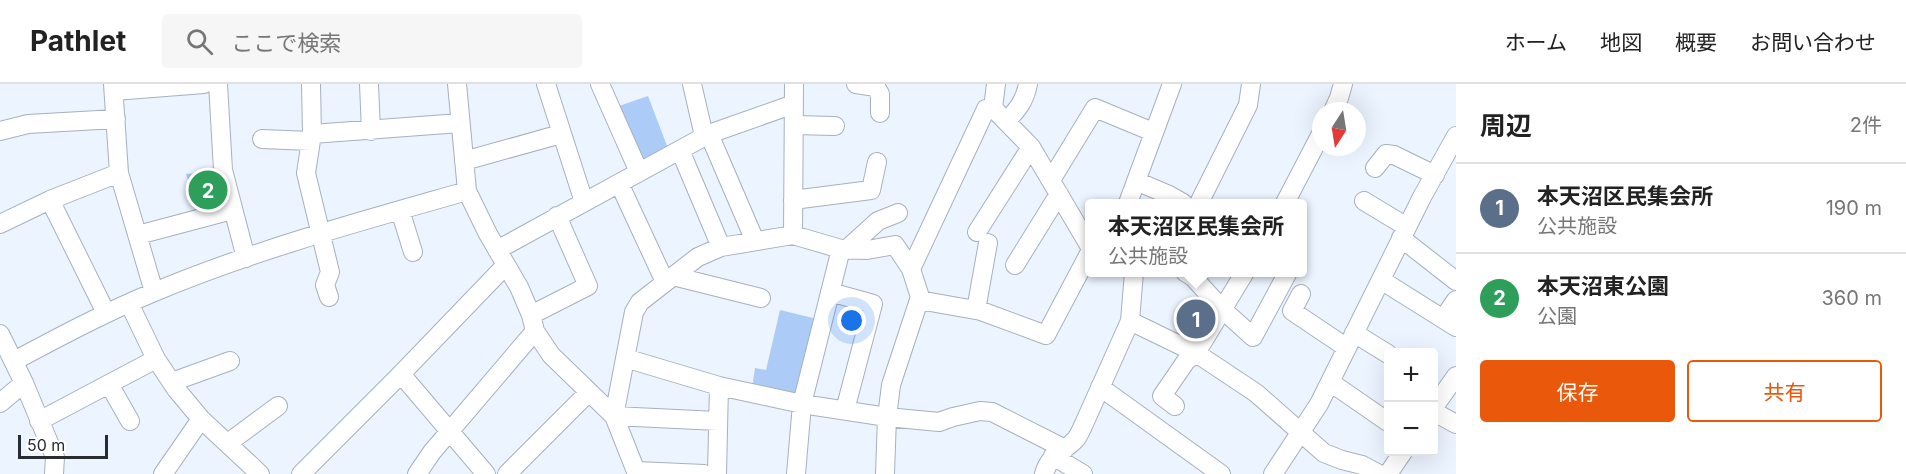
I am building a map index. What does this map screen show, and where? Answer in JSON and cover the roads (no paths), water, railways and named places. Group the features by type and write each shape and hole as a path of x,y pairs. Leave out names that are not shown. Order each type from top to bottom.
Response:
{"street":[{"path":"154,292 119,173 114,88 204,84"},
{"path":"218,84 223,170 246,258"},
{"path":"310,84 311,138 306,173 330,272 325,285 329,297"},
{"path":"369,84 371,131"},
{"path":"457,84 468,191 501,257 519,287 533,323 551,356 614,416 637,473 704,474"},
{"path":"546,84 584,202"},
{"path":"600,84 639,172"},
{"path":"692,84 706,135 755,241"},
{"path":"793,236 794,84"},
{"path":"856,84 876,87 880,94 880,113"},
{"path":"993,108 996,84"},
{"path":"1006,121 1021,104 1028,84"},
{"path":"1130,199 1172,84"},
{"path":"1201,199 1248,105 1251,84"},
{"path":"1337,102 1343,84"},
{"path":"301,474 401,374 501,257 557,216 706,135 794,104"},
{"path":"993,108 1030,147 1085,240"},
{"path":"911,270 986,109 993,108"},
{"path":"1015,265 1095,108 1153,132"},
{"path":"0,131 28,124 116,119"},
{"path":"261,139 311,138 460,123"},
{"path":"794,125 835,126"},
{"path":"464,161 561,134"},
{"path":"1273,474 1319,404 1404,233 1456,136"},
{"path":"976,310 983,237 1030,147"},
{"path":"680,150 721,247"},
{"path":"1288,199 1312,152"},
{"path":"1375,168 1386,154 1394,155 1435,175"},
{"path":"793,200 871,190 877,162"},
{"path":"0,224 50,200 119,173"},
{"path":"1136,181 1176,199"},
{"path":"619,183 669,279"},
{"path":"14,361 106,313 154,292 320,234 468,191"},
{"path":"50,200 106,313"},
{"path":"1364,201 1456,280"},
{"path":"138,235 232,210"},
{"path":"400,210 412,252"},
{"path":"796,474 802,404 830,292 844,249 878,221 898,213"},
{"path":"417,474 533,323 588,286 557,216"},
{"path":"614,416 634,312 640,302 698,257 721,247 793,236 844,249 867,250 894,245 911,270 919,292 919,300 891,385 887,417 885,474"},
{"path":"919,300 976,310 1046,335 1085,260"},
{"path":"1044,474 1059,452 1077,438 1083,426 1130,321 1134,277"},
{"path":"1193,277 1222,309 1253,337 1285,277"},
{"path":"1175,406 1162,396 1185,362 1196,353 1242,277"},
{"path":"669,279 761,298"},
{"path":"1381,280 1449,323 1456,300"},
{"path":"830,292 873,304 845,411"},
{"path":"1301,294 1292,311 1351,340 1384,352"},
{"path":"129,303 156,359 172,382 201,419 260,474"},
{"path":"1130,321 1196,353 1256,393 1324,453 1362,465 1378,474"},
{"path":"0,334 24,382 55,457 54,474"},
{"path":"625,358 719,386 845,411 939,422 980,411 992,412 1059,452 1083,474"},
{"path":"39,421 156,359"},
{"path":"172,382 230,361"},
{"path":"401,374 486,474"},
{"path":"0,403 24,382"},
{"path":"1330,382 1384,419"},
{"path":"1437,402 1445,382"},
{"path":"109,384 130,421"},
{"path":"717,474 719,386"},
{"path":"1100,387 1210,471"},
{"path":"507,474 589,392"},
{"path":"228,443 279,406"},
{"path":"1438,413 1456,424"},
{"path":"614,416 718,421"},
{"path":"163,474 201,419"},
{"path":"1388,474 1400,456"}],"place":[{"name":"本天沼東公園","path":"208,190"},
{"name":"本天沼区民集会所","path":"1196,319"}]}
